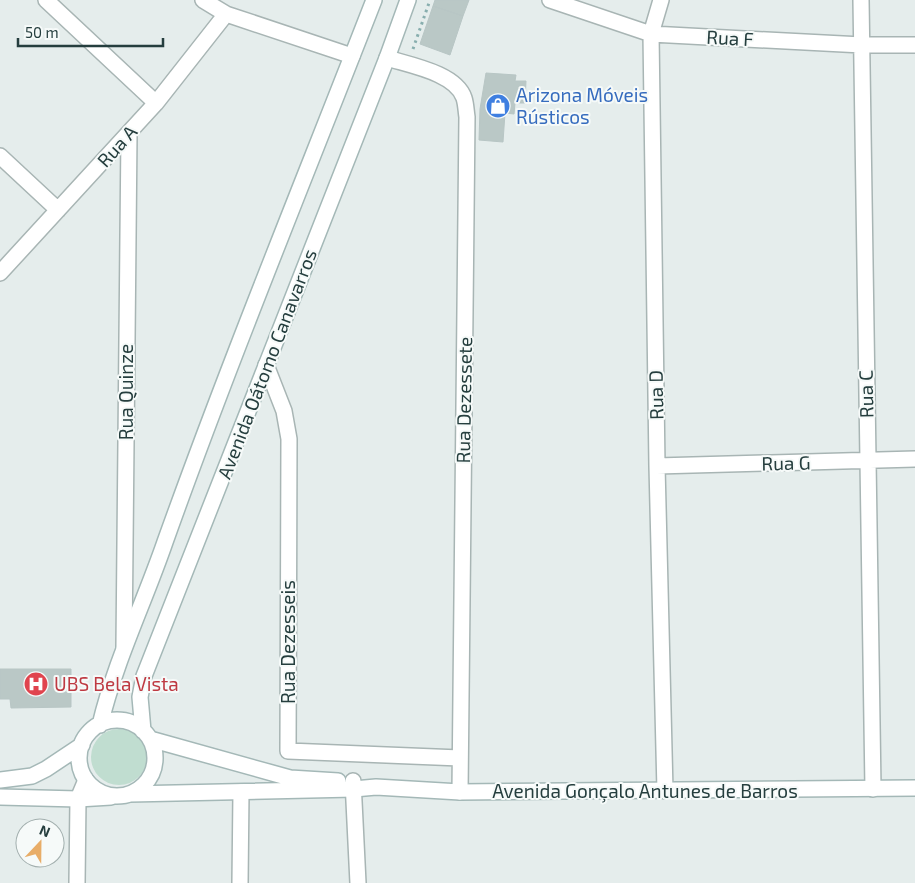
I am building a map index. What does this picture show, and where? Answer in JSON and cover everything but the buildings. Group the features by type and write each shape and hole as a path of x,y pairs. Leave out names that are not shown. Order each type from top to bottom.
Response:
{"street":[{"path":"46,0 156,103"},
{"path":"203,0 226,14 352,56"},
{"name":"Avenida Oátomo Canavarros","path":"100,725 108,688 374,0"},
{"name":"Avenida Oátomo Canavarros","path":"146,735 140,697 144,676 387,58 408,0"},
{"name":"Rua F","path":"550,0 652,34 862,45 915,45"},
{"name":"Rua D","path":"661,0 652,34 657,466 665,791"},
{"name":"Rua C","path":"861,0 866,462 873,789"},
{"name":"Rua A","path":"0,273 156,103 226,14"},
{"name":"Rua Dezessete","path":"387,58 443,76 455,85 464,97 467,117 460,792"},
{"name":"Rua Quinze","path":"124,650 128,134"},
{"path":"0,156 58,210"},
{"name":"Rua Dezesseis","path":"266,365 284,411 289,439 288,751 460,758"},
{"name":"Rua G","path":"657,466 915,460"},
{"path":"122,721 146,735 156,760 148,781 125,795 101,792 86,780 79,755 86,737 100,725 122,721"},
{"name":"Avenida Gonçalo Antunes de Barros","path":"146,735 290,778 376,787 460,792 915,788"},
{"path":"0,780 32,776 46,770 82,745"},
{"path":"77,883 78,799 86,780"},
{"path":"353,785 358,883"},
{"name":"Avenida Gonçalo Antunes de Barros","path":"0,796 78,799 125,795 241,792 353,785"},
{"path":"240,883 241,792"}],"path":[{"path":"408,65 430,0"}],"green space":[{"path":"114,729 124,729 139,737 145,746 147,757 145,768 139,777 124,785 114,785 103,780 96,773 91,762 91,752 96,741 103,734"}],"place":[{"name":"Arizona Móveis Rústicos","path":"498,106"},
{"name":"UBS Bela Vista","path":"36,684"}]}
